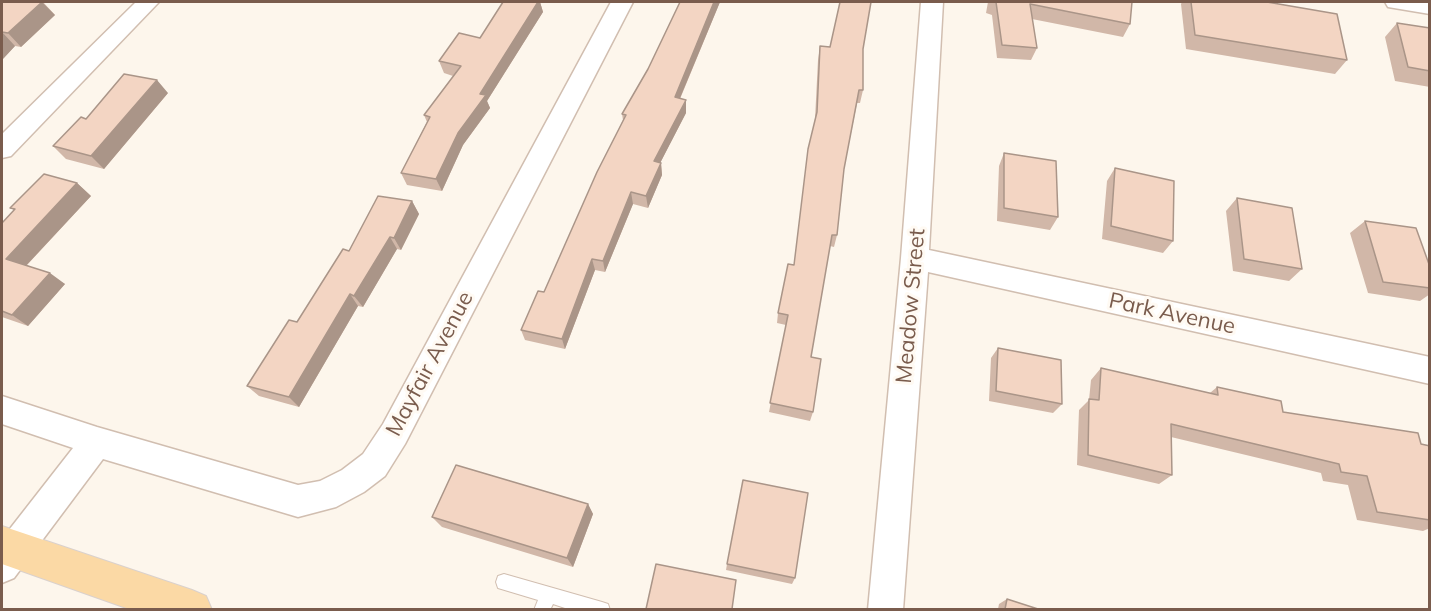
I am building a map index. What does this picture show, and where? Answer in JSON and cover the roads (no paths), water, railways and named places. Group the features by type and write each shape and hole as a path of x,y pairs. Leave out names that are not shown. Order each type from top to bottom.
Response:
{"main road":[{"path":"6,553 192,609"}],"street":[{"path":"2,149 148,2"},
{"name":"Mayfair Avenue","path":"2,410 97,442 298,501 324,496 353,481 374,465 394,434 622,2"},
{"name":"Meadow Street","path":"885,609 915,258 932,2"},
{"path":"1396,2 1430,7"},
{"name":"Park Avenue","path":"915,258 1430,371"},
{"path":"6,553 97,442"}],"lane":[{"path":"504,582 545,602 602,609"}]}
